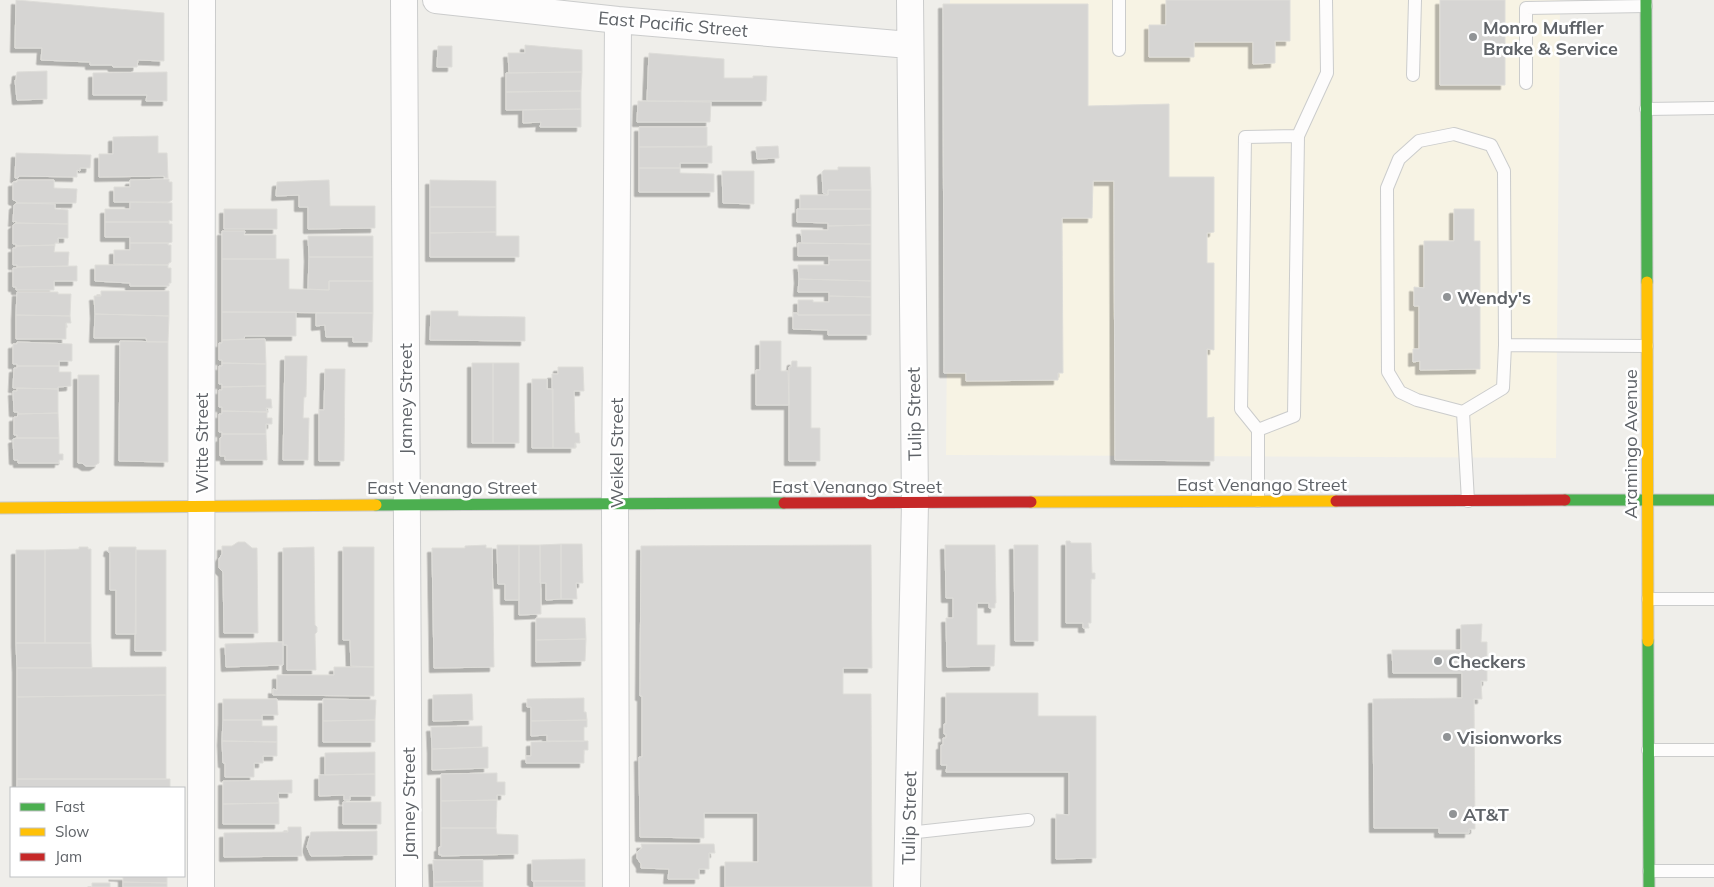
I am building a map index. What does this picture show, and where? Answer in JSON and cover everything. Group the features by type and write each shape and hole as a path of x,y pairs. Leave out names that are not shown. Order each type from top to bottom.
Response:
{"street":[{"name":"Witte Street","path":"201,887 202,0"},
{"name":"Janney Street","path":"404,0 408,887"},
{"name":"East Pacific Street","path":"436,0 618,20 910,45"},
{"name":"Tulip Street","path":"907,887 915,503 910,0"},
{"name":"Aramingo Avenue","path":"1646,3 1649,887"},
{"name":"Weikel Street","path":"616,887 615,503 618,20"},
{"name":"East Venango Street","path":"0,508 615,503 1714,500"}],"lane":[{"path":"1119,0 1119,50"},
{"path":"1258,430 1294,416 1298,136 1327,73 1326,0"},
{"path":"1413,75 1415,0"},
{"path":"1526,83 1526,4 1646,3"},
{"path":"1646,109 1714,108"},
{"path":"1454,134 1491,145 1504,171 1505,345 1502,388 1463,412 1417,400 1400,392 1388,372 1387,188 1399,159 1419,140 1454,134"},
{"path":"1258,501 1258,430 1241,408 1245,137 1298,136"},
{"path":"1505,345 1647,346"},
{"path":"1463,412 1468,500"},
{"path":"1648,600 1714,599"},
{"path":"1648,750 1714,750"},
{"path":"908,833 1028,820"},
{"path":"1649,872 1714,872"}],"shaded area":[{"path":"950,0 1560,0 1556,458 946,455"}],"building":[{"path":"16,0 164,13 164,61 138,60 137,67 113,67 112,65 90,65 90,62 41,60 42,48 15,48"},
{"path":"1166,0 1290,0 1290,41 1275,41 1275,63 1253,64 1253,42 1194,42 1194,57 1149,57 1149,25 1166,25"},
{"name":"Monro Muffler Brake & Service","path":"1440,0 1505,0 1505,85 1440,85"},
{"path":"943,4 1088,4 1088,106 1169,104 1169,177 1214,177 1214,232 1207,233 1207,263 1214,263 1214,350 1207,349 1207,418 1214,417 1214,461 1115,460 1114,181 1093,181 1092,218 1062,218 1063,373 1058,373 1058,380 966,381 966,373 944,373"},
{"path":"525,45 582,50 582,72 509,73 508,53 525,53"},
{"path":"438,46 452,46 452,67 437,67"},
{"path":"649,53 724,59 724,78 767,76 766,101 647,101"},
{"path":"47,71 47,99 17,100 15,80 17,72"},
{"path":"167,72 167,101 146,101 147,95 93,95 93,73"},
{"path":"582,72 581,91 506,92 506,73"},
{"path":"581,91 581,109 506,110 506,92"},
{"path":"638,101 711,102 710,122 637,122"},
{"path":"581,109 581,127 540,127 541,122 523,123 523,110"},
{"path":"639,127 707,127 707,147 639,147"},
{"path":"158,136 158,153 167,153 168,178 164,176 99,177 99,154 113,154 113,137"},
{"path":"712,146 712,163 680,163 680,168 639,168 639,147"},
{"path":"778,146 779,158 757,159 756,147"},
{"path":"16,153 91,155 90,168 80,168 80,171 77,170 77,177 19,176 15,178"},
{"path":"838,167 870,167 871,190 828,190 828,195 823,193 822,172 824,170 838,170"},
{"path":"639,168 680,168 680,173 714,174 714,192 639,192"},
{"path":"722,171 754,171 754,204 723,203"},
{"path":"169,179 169,182 172,182 172,200 169,202 114,202 114,187 130,187 130,180"},
{"path":"17,180 54,180 54,188 77,189 76,203 17,203 13,200 13,182 17,182"},
{"path":"329,180 330,206 375,206 375,228 308,229 308,207 299,207 299,195 276,196 277,182"},
{"path":"430,180 496,181 496,207 430,207"},
{"path":"828,190 871,190 871,209 800,209 800,195 828,195"},
{"path":"130,202 172,203 172,221 105,222 105,209 130,209"},
{"path":"17,203 55,204 55,209 68,210 68,224 13,222 14,205"},
{"path":"430,207 496,207 496,232 430,233"},
{"path":"224,209 277,209 277,229 224,229"},
{"path":"797,209 871,209 871,225 828,226 828,223 797,222"},
{"name":"Wendy's","path":"1454,209 1474,209 1474,241 1480,241 1480,369 1420,370 1420,361 1413,362 1413,349 1419,349 1419,306 1414,306 1414,287 1424,288 1424,241 1454,241"},
{"path":"105,222 169,222 169,224 172,224 172,242 130,243 130,237 105,237"},
{"path":"16,223 68,224 68,238 58,238 58,243 55,243 55,245 16,246 16,244 13,244 13,225"},
{"path":"871,225 871,244 802,243 801,230 828,230 828,226"},
{"path":"222,231 245,231 244,235 276,235 276,259 222,259"},
{"path":"496,232 496,236 519,236 519,257 430,257 430,233"},
{"path":"308,236 373,236 373,257 309,257"},
{"path":"130,243 168,243 168,245 171,245 171,262 168,265 114,264 114,250 130,250"},
{"path":"798,243 871,244 871,260 829,260 829,256 798,256"},
{"path":"55,245 54,252 69,252 68,266 17,267 17,265 13,265 13,248 16,248 16,246"},
{"path":"309,257 373,257 373,281 329,281 329,290 308,289"},
{"path":"222,259 289,259 289,289 329,290 329,281 373,281 373,313 222,312"},
{"path":"829,260 871,260 871,281 799,279 798,265 829,265"},
{"path":"95,265 168,265 168,268 171,268 171,283 169,283 169,286 130,286 130,283 95,281"},
{"path":"77,266 77,281 54,281 54,290 16,290 16,287 13,287 13,268"},
{"path":"799,279 871,281 871,297 829,296 829,292 798,292"},
{"path":"101,291 169,291 169,316 95,314 94,296 101,296"},
{"path":"17,292 58,292 58,294 71,294 70,316 16,315"},
{"path":"829,296 871,297 871,315 798,315 798,300 829,302"},
{"path":"431,311 458,311 458,316 525,317 525,341 430,340"},
{"path":"222,312 296,312 296,336 245,336 244,339 222,340"},
{"path":"316,313 373,313 372,342 353,342 353,337 326,337 325,325 316,326"},
{"path":"793,313 798,315 871,315 871,335 828,335 828,330 793,329"},
{"path":"95,314 169,316 168,342 147,342 146,338 94,338"},
{"path":"16,315 70,316 71,323 66,323 66,339 16,339"},
{"path":"265,339 266,364 222,363 222,360 219,360 219,343 222,343 222,340"},
{"path":"120,341 168,342 168,462 119,461"},
{"path":"760,341 781,341 781,371 788,371 789,405 756,405 756,370 760,370"},
{"path":"17,342 72,344 72,361 59,361 59,366 17,366 17,364 13,364 13,344 17,344"},
{"path":"285,356 307,356 306,397 304,397 303,418 309,418 308,460 283,460"},
{"path":"792,361 797,361 797,367 811,367 811,428 820,428 820,461 789,461 789,367 791,367"},
{"path":"222,363 266,364 266,386 222,387 222,384 219,384 219,366 222,366"},
{"path":"472,363 493,363 493,443 472,443"},
{"path":"493,363 519,363 519,443 493,443"},
{"path":"17,366 59,366 59,372 71,372 71,386 58,387 58,389 13,388 14,368 17,368"},
{"path":"558,367 583,367 584,391 574,391 575,433 579,433 580,443 575,443 575,448 553,448 552,374 558,374"},
{"path":"325,369 345,369 344,461 319,461 319,410 324,410"},
{"path":"78,375 99,375 99,463 94,466 78,463"},
{"path":"532,379 547,379 547,389 553,389 553,448 532,448"},
{"path":"266,386 266,399 271,399 272,408 266,408 267,412 222,411 222,407 219,407 219,390 222,390 222,387"},
{"path":"17,388 58,389 58,413 18,414 18,412 14,412 13,391 17,391"},
{"path":"222,411 267,412 267,418 272,418 272,424 266,424 266,434 222,434 222,432 219,432 219,414 222,414"},
{"path":"58,413 59,438 17,438 17,435 14,435 14,417 17,417 18,414"},
{"path":"222,434 266,434 267,460 225,460 225,456 220,456 220,438"},
{"path":"59,438 59,454 63,454 63,460 59,460 59,463 18,463 18,460 14,460 13,439"},
{"path":"1066,541 1071,543 1091,543 1092,573 1095,573 1095,579 1091,579 1091,623 1088,623 1089,628 1083,628 1083,623 1066,623"},
{"path":"238,542 245,542 252,548 257,548 258,633 224,633 223,572 219,568 219,559 222,554 222,546 232,546"},
{"path":"561,544 582,544 583,583 576,583 577,599 561,599"},
{"path":"561,544 561,599 546,600 546,583 540,583 540,545"},
{"path":"486,545 486,548 492,548 494,667 434,668 432,548 465,548 465,546"},
{"path":"497,545 519,545 519,600 505,600 505,584 498,584"},
{"path":"519,545 540,545 541,614 519,615"},
{"path":"871,545 872,668 843,668 843,694 871,694 872,887 725,887 725,862 758,862 758,813 704,813 704,838 640,837 639,757 642,757 642,696 640,696 641,546"},
{"path":"945,545 995,545 995,608 989,608 989,603 977,603 977,645 995,645 994,666 947,667 946,618 953,618 953,598 946,598"},
{"path":"1014,545 1038,545 1038,641 1015,641"},
{"path":"79,547 91,549 91,643 45,643 45,550 79,549"},
{"path":"109,547 136,547 136,634 116,634 116,590 110,590"},
{"path":"314,547 315,625 317,627 315,634 316,670 287,670 287,645 283,645 283,548"},
{"path":"343,547 374,547 374,667 351,666 350,640 343,640"},
{"path":"16,550 45,550 45,643 16,643"},
{"path":"136,550 166,550 166,651 135,651"},
{"path":"536,618 585,618 586,639 536,640"},
{"path":"1482,624 1481,642 1487,642 1487,681 1481,681 1482,699 1474,699 1475,829 1469,829 1469,833 1439,833 1439,828 1374,828 1373,699 1462,698 1462,673 1393,673 1392,650 1461,650 1461,625"},
{"path":"586,639 585,661 536,662 536,640"},
{"path":"283,642 283,665 226,667 225,644"},
{"path":"16,643 91,643 92,668 17,668"},
{"path":"166,667 166,695 17,697 17,668"},
{"path":"334,667 374,667 374,696 273,695 273,689 277,690 277,675 334,675"},
{"path":"946,693 1038,693 1038,716 1096,716 1096,858 1056,859 1056,814 1069,815 1069,772 946,772 947,765 941,765 941,745 943,745 943,738 946,738 944,724 946,724"},
{"path":"472,694 473,720 433,721 433,695"},
{"path":"166,695 166,779 17,779 17,697"},
{"path":"584,698 584,712 586,712 587,720 531,721 531,707 527,707 527,699"},
{"path":"223,699 277,699 278,715 262,715 262,720 223,720"},
{"path":"323,699 376,700 375,720 323,721"},
{"path":"223,720 262,720 262,726 277,726 277,742 222,741"},
{"path":"375,720 375,742 323,742 323,721"},
{"path":"587,720 587,727 584,727 584,741 547,741 547,735 531,736 531,721"},
{"path":"482,726 482,747 432,749 431,727"},
{"path":"222,741 277,742 277,756 263,756 263,763 254,763 254,777 225,777"},
{"path":"588,741 588,750 584,750 584,763 526,763 526,756 531,756 531,742"},
{"path":"488,747 488,768 432,770 432,749"},
{"path":"375,752 375,774 325,775 325,753"},
{"path":"497,773 497,782 505,782 505,795 497,795 497,800 441,801 441,774"},
{"path":"375,774 375,796 350,796 350,800 344,800 344,795 319,796 319,775"},
{"path":"17,779 170,779 170,787 17,787"},
{"path":"292,780 292,793 278,793 279,803 223,804 223,781"},
{"path":"497,800 496,828 441,828 441,801"},
{"path":"343,802 381,802 381,824 343,824"},
{"path":"279,803 279,824 223,824 223,804"},
{"path":"288,827 301,827 302,856 224,857 224,833 288,832"},
{"path":"441,828 496,828 497,834 518,835 518,854 441,856 441,854 439,855 439,847 441,847"},
{"path":"377,831 377,855 311,856 307,847 311,832"},
{"path":"641,844 714,844 715,853 709,853 709,869 699,869 699,879 668,879 669,869 641,868 637,852 642,848"},
{"path":"585,859 585,881 532,881 532,860"},
{"path":"433,860 483,860 483,881 434,882"},
{"path":"123,877 167,877 167,883 123,882"},
{"path":"483,881 483,887 434,887 434,882"},
{"path":"534,881 585,881 585,887 534,887"},
{"path":"123,882 167,883 167,887 123,887"},
{"path":"92,883 110,883 110,887 92,887"}],"traffic: fast":[{"path":"1646,0 1647,282"},
{"path":"1565,500 1714,500"},
{"path":"376,505 784,503"},
{"path":"1648,641 1649,887"}],"traffic: slow":[{"path":"1647,282 1648,641"},
{"path":"1031,502 1336,501"},
{"path":"0,508 376,505"}],"traffic: jam":[{"path":"1336,501 1565,500"},
{"path":"784,503 1031,502"}],"place":[{"name":"Monro Muffler Brake & Service","path":"1473,37"},
{"name":"Wendy's","path":"1447,297"},
{"name":"Checkers","path":"1438,661"},
{"name":"Visionworks","path":"1447,737"},
{"name":"AT&T","path":"1453,814"}]}
